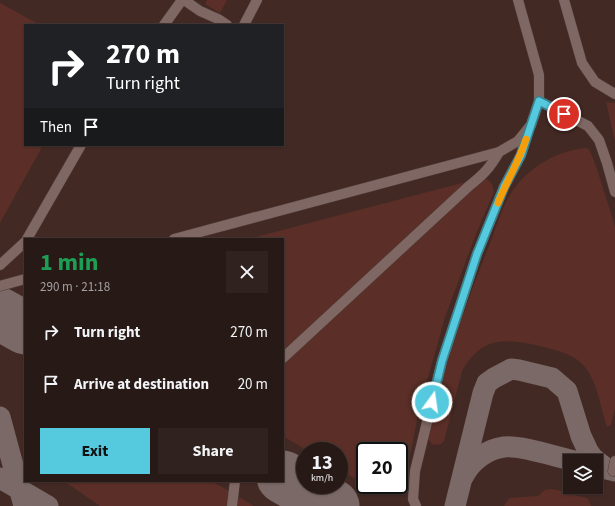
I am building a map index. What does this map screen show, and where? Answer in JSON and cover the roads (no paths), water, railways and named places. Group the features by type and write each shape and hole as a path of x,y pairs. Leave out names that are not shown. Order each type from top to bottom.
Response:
{"lane":[{"path":"165,24 183,0 200,11 226,24"},
{"path":"245,24 257,0"},
{"path":"416,506 413,499 415,471 442,361 477,254 504,187 521,155 539,101 538,75 518,0"},
{"path":"564,0 582,63 595,82 615,94"},
{"path":"539,101 588,126 599,140 608,163 615,192"},
{"path":"178,238 499,152 518,141 531,125"},
{"path":"28,238 80,146"},
{"path":"284,357 469,186 484,175 499,152"},
{"path":"0,265 24,243"},
{"path":"0,286 24,279"},
{"path":"232,506 235,482"}]}
